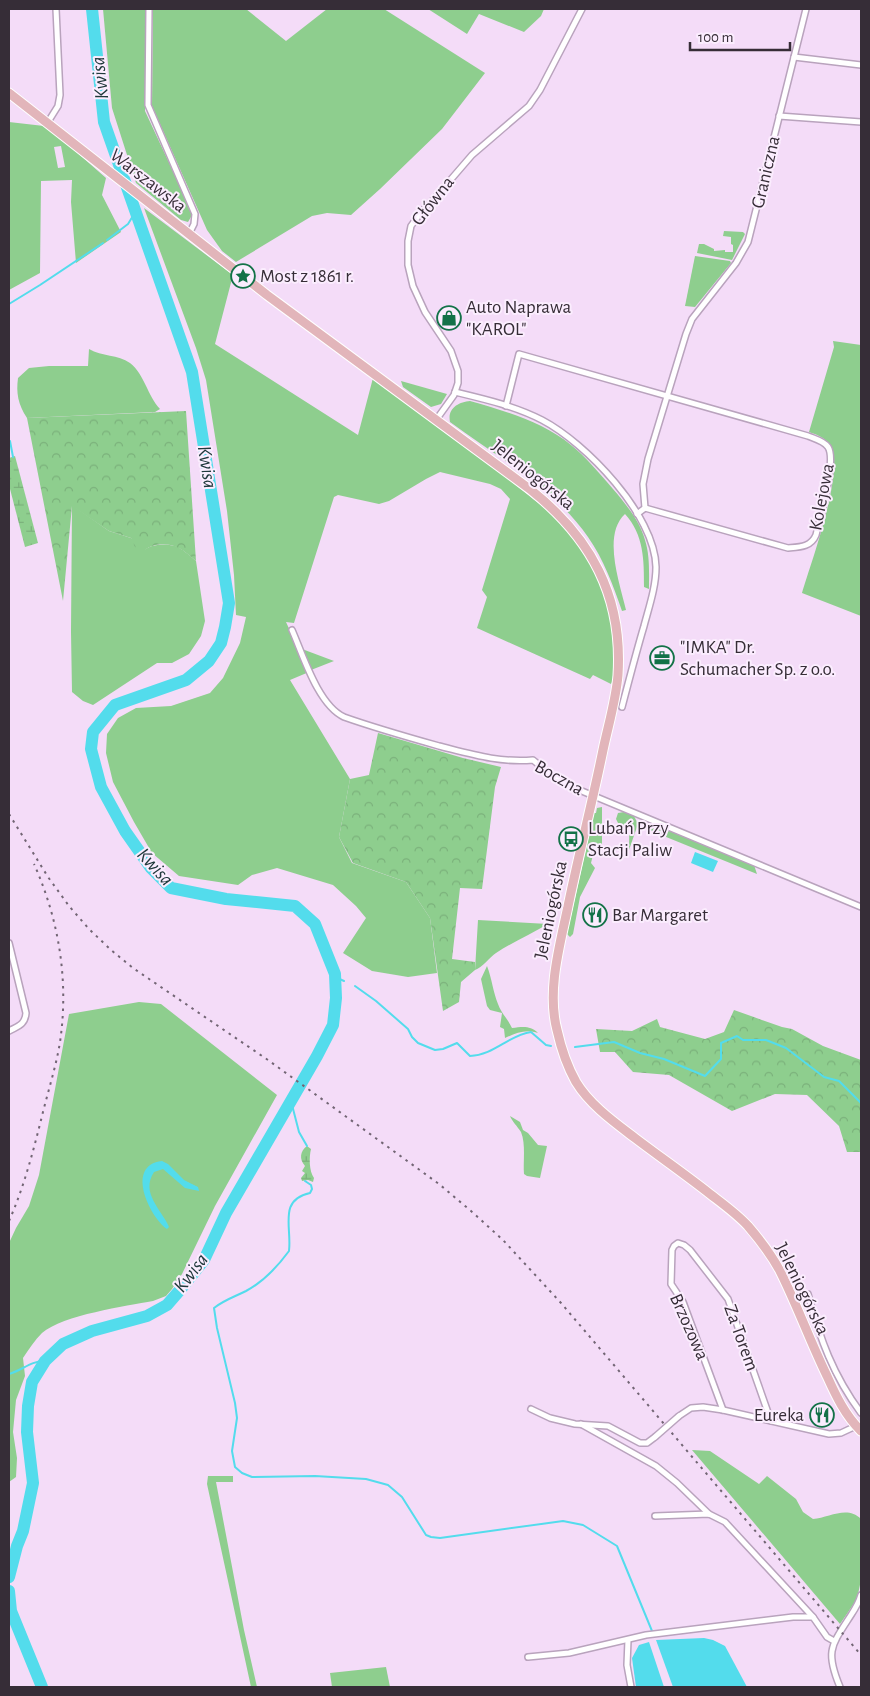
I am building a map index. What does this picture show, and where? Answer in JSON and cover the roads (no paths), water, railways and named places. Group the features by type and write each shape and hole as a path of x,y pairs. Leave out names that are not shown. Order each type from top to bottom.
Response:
{"main road":[{"name":"Warszawska","path":"9,92 267,295"},
{"name":"Jeleniogórska","path":"267,295 549,505 585,545 602,578 614,615 617,634 618,671 594,796 574,878 555,972 554,1010 556,1028 568,1066 577,1083 596,1106 618,1125 723,1204 745,1223 763,1244 779,1270 813,1348 842,1407 859,1429"}],"street":[{"path":"48,122 58,106 60,95 56,9"},
{"path":"148,9 148,105 195,214 194,224 185,231"},
{"name":"Główna","path":"436,420 455,392 459,375 456,362 416,295 410,278 408,241 411,226 422,211 472,156 529,106 540,90 582,9"},
{"name":"Graniczna","path":"667,396 692,319 736,263 748,242 806,9"},
{"path":"794,57 861,65"},
{"path":"779,116 861,122"},
{"name":"Kolejowa","path":"506,406 519,354 808,436 824,442 829,448 831,455 828,482 813,541 809,545 788,548 645,508"},
{"path":"455,392 506,406 539,418 572,440 608,475 638,514 647,530 653,547 656,570 653,591 622,707"},
{"path":"638,514 645,508 643,484 648,459 667,396"},
{"name":"Boczna","path":"292,630 322,694 334,711 339,714 416,739 484,757 509,761 533,760 556,778 594,796 861,906"},
{"path":"9,943 24,1002 26,1020 9,1031"},
{"name":"Brzozowa","path":"678,1243 672,1250 671,1284 683,1302 722,1410"},
{"name":"Za Torem","path":"678,1243 690,1250 728,1299 770,1421"},
{"path":"808,1294 823,1345 843,1386 861,1413"},
{"path":"531,1409 550,1418 581,1424 608,1426 640,1443 647,1443 679,1416 695,1408 722,1410 829,1434 859,1429"},
{"path":"581,1424 656,1466 709,1514 725,1522 813,1617 827,1637 834,1641"},
{"path":"655,1516 709,1514"},
{"path":"840,1687 831,1650 834,1641 861,1595"},
{"path":"528,1657 570,1653 646,1635 793,1617 813,1617"},
{"path":"628,1640 628,1665 631,1687"}],"water":[{"path":"695,852 718,861 713,872 691,863"},
{"path":"162,1161 168,1164 184,1180 198,1187 199,1191 185,1188 163,1169 154,1172 149,1187 154,1201 169,1227 167,1229 160,1223 148,1203 143,1181 145,1171 151,1165"},
{"path":"704,1638 725,1646 747,1687 673,1687 656,1640"},
{"path":"649,1642 664,1687 636,1687 632,1658 639,1645"}],"waterway":[{"name":"Kwisa","path":"9,1577 23,1531 33,1483 27,1432 28,1406 32,1382 45,1361 63,1344 92,1331 147,1316 167,1305 204,1260 226,1213 333,1025 336,998 335,974 315,924 295,906 226,899 171,888 151,868 125,831 101,787 91,749 93,732 115,705 186,680 209,661 221,643 229,603 192,372 104,122 92,9"},
{"path":"107,240 128,224 136,211"},
{"path":"9,304 103,243"},
{"path":"10,441 13,457"},
{"path":"335,977 344,981"},
{"path":"355,986 376,1001 408,1029 418,1043 435,1050 457,1043 470,1056 479,1055 531,1032 546,1045 551,1046"},
{"path":"575,1047 614,1042 640,1053 664,1059 705,1076 721,1059 721,1043 737,1036 743,1040 766,1040 786,1048 824,1077 839,1081 861,1103"},
{"path":"291,1101 299,1132 307,1146"},
{"path":"305,1181 311,1185 312,1189 310,1193 294,1202 290,1208 289,1251 275,1268 258,1283 214,1308 237,1418 232,1451 235,1467 242,1473 252,1477 315,1476 366,1479 388,1485 402,1497 426,1535 431,1537 440,1538 563,1521 583,1525 617,1546 652,1631"},
{"path":"9,1374 35,1362 45,1361"},
{"name":"Kwisa","path":"9,1591 11,1611 42,1687"}],"railway":[{"path":"9,814 48,877 69,906 111,950 133,968 268,1060 439,1184 503,1240 561,1303 861,1655"},
{"path":"9,1221 24,1182 35,1143 56,1061 62,1019 63,996 60,951 50,907 34,864"}],"place":[{"name":"Most z 1861 r.","path":"243,276"},
{"name":"Auto Naprawa \"KAROL\"","path":"449,318"},
{"name":"\"IMKA\" Dr. Schumacher Sp. z o.o.","path":"662,658"},
{"name":"Lubań Przy Stacji Paliw","path":"571,839"},
{"name":"Bar Margaret","path":"595,915"},
{"name":"Eureka","path":"822,1415"}]}
